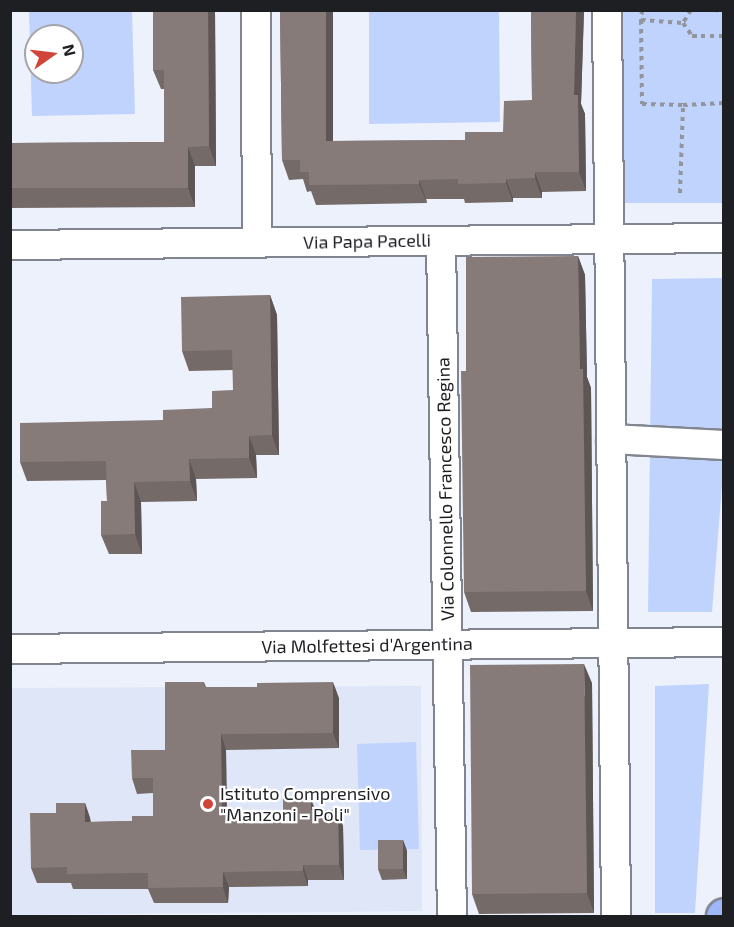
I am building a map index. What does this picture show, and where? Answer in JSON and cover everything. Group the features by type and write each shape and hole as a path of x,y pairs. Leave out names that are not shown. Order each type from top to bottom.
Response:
{"street":[{"path":"256,10 257,243"},
{"path":"607,10 616,916"},
{"name":"Via Papa Pacelli","path":"10,245 723,238"},
{"name":"Via Colonnello Francesco Regina","path":"441,241 452,916"},
{"path":"611,439 723,445"},
{"name":"Via Molfettesi d'Argentina","path":"10,649 723,642"}],"path":[{"path":"642,10 642,104 723,103"},
{"path":"684,23 691,10"},
{"path":"714,10 723,11"},
{"path":"641,20 684,23"},
{"path":"684,23 692,36 723,36"},
{"path":"680,193 683,105"}],"shaded area":[{"path":"29,11 132,11 135,114 32,116 31,84 84,84 84,24 29,24"},
{"path":"369,11 499,11 500,122 369,124"},
{"path":"617,11 723,11 723,203 618,203"},
{"path":"723,278 724,460 712,612 648,612 652,279"},
{"path":"709,684 695,913 655,913 655,686"},
{"path":"421,686 422,911 11,915 10,688"},
{"path":"416,742 419,849 360,850 357,744"}],"building":[{"path":"153,10 208,10 209,146 188,147 188,188 10,188 10,143 164,142 164,70 153,70"},
{"path":"280,10 326,10 326,141 465,140 465,132 503,132 504,101 532,100 531,10 576,10 574,95 578,95 579,172 535,172 535,178 506,179 506,183 458,184 458,179 419,180 419,184 309,185 309,172 300,172 300,160 282,160"},
{"path":"578,256 580,369 583,369 586,591 464,592 461,371 466,371 466,257"},
{"path":"270,295 272,435 249,436 249,458 189,459 190,481 134,482 135,534 101,535 101,501 107,501 106,461 20,462 20,423 163,420 163,410 212,408 212,391 233,390 232,350 182,351 181,297"},
{"path":"584,664 587,893 472,894 470,665"},
{"name":"Istituto Comprensivo \"Manzoni - Poli\"","path":"165,682 204,682 204,687 257,687 257,683 333,682 333,733 221,734 222,816 236,816 236,820 283,820 283,799 311,799 311,810 338,810 339,865 303,865 303,871 223,872 223,887 148,888 148,873 67,874 67,867 31,868 30,813 56,813 56,803 85,803 85,822 132,821 132,816 153,816 153,778 132,778 131,750 165,750"},
{"path":"378,840 403,840 403,869 378,869"}],"place":[{"name":"Istituto Comprensivo \"Manzoni - Poli\"","path":"208,804"}]}
